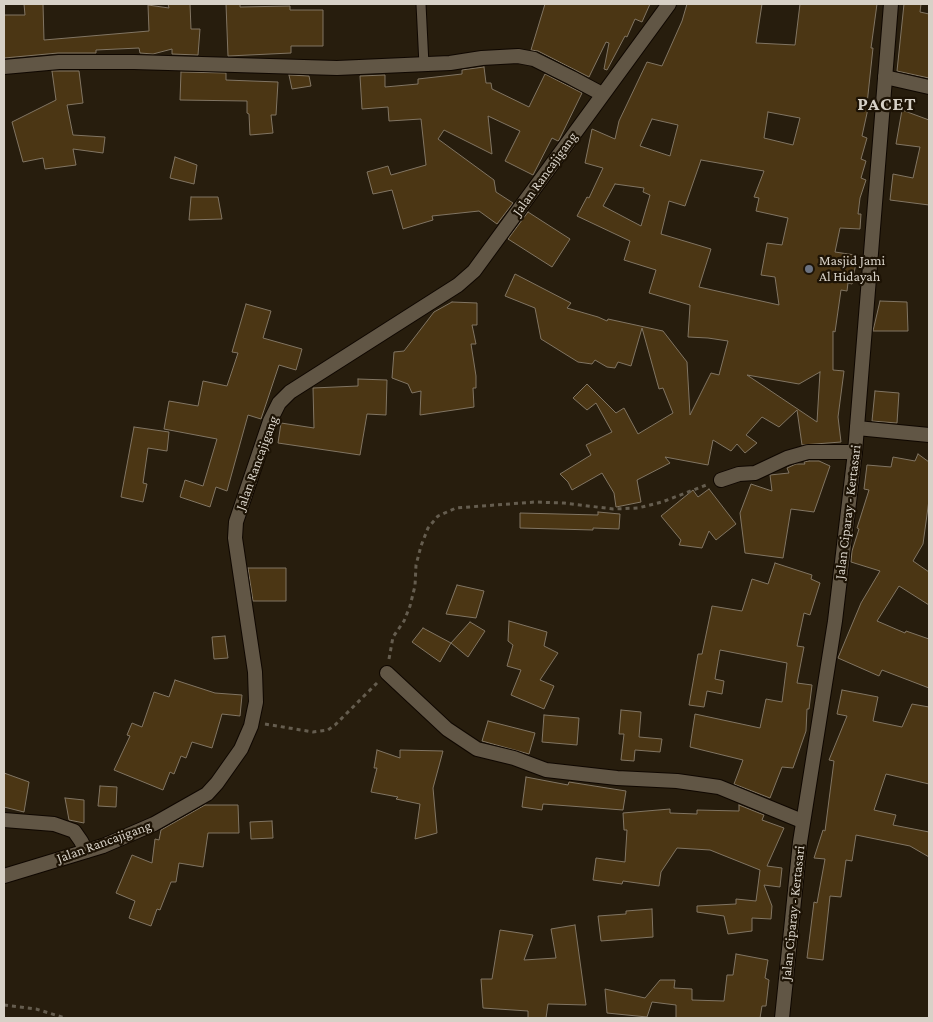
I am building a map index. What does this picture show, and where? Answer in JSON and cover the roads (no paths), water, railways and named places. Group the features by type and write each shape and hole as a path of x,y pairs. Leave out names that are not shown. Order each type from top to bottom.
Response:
{"main road":[{"name":"Jalan Rancajigang","path":"4,876 86,852 154,824 207,794 217,783 241,749 252,722 256,702 255,672 235,538 236,522 270,421 290,392 458,285 474,272 669,4"},
{"name":"Jalan Ciparay - Kertasari","path":"782,1018 802,821 835,621 855,452 891,4"},
{"path":"4,67 59,62 134,62 337,68 424,65 518,56 534,59 602,94"},
{"path":"885,77 929,87"},
{"path":"857,428 929,435"},
{"path":"721,480 739,474 755,472 787,458 808,452 855,452"},
{"path":"387,673 447,729 476,749 514,758 546,770 617,778 677,781 719,787 802,821"},
{"path":"4,820 54,824 74,831 86,852"}],"lane":[{"path":"421,4 424,65"}],"place":[{"name":"Masjid Jami Al Hidayah","path":"809,269"}],"district":[{"name":"PACET","path":"887,104"}]}
